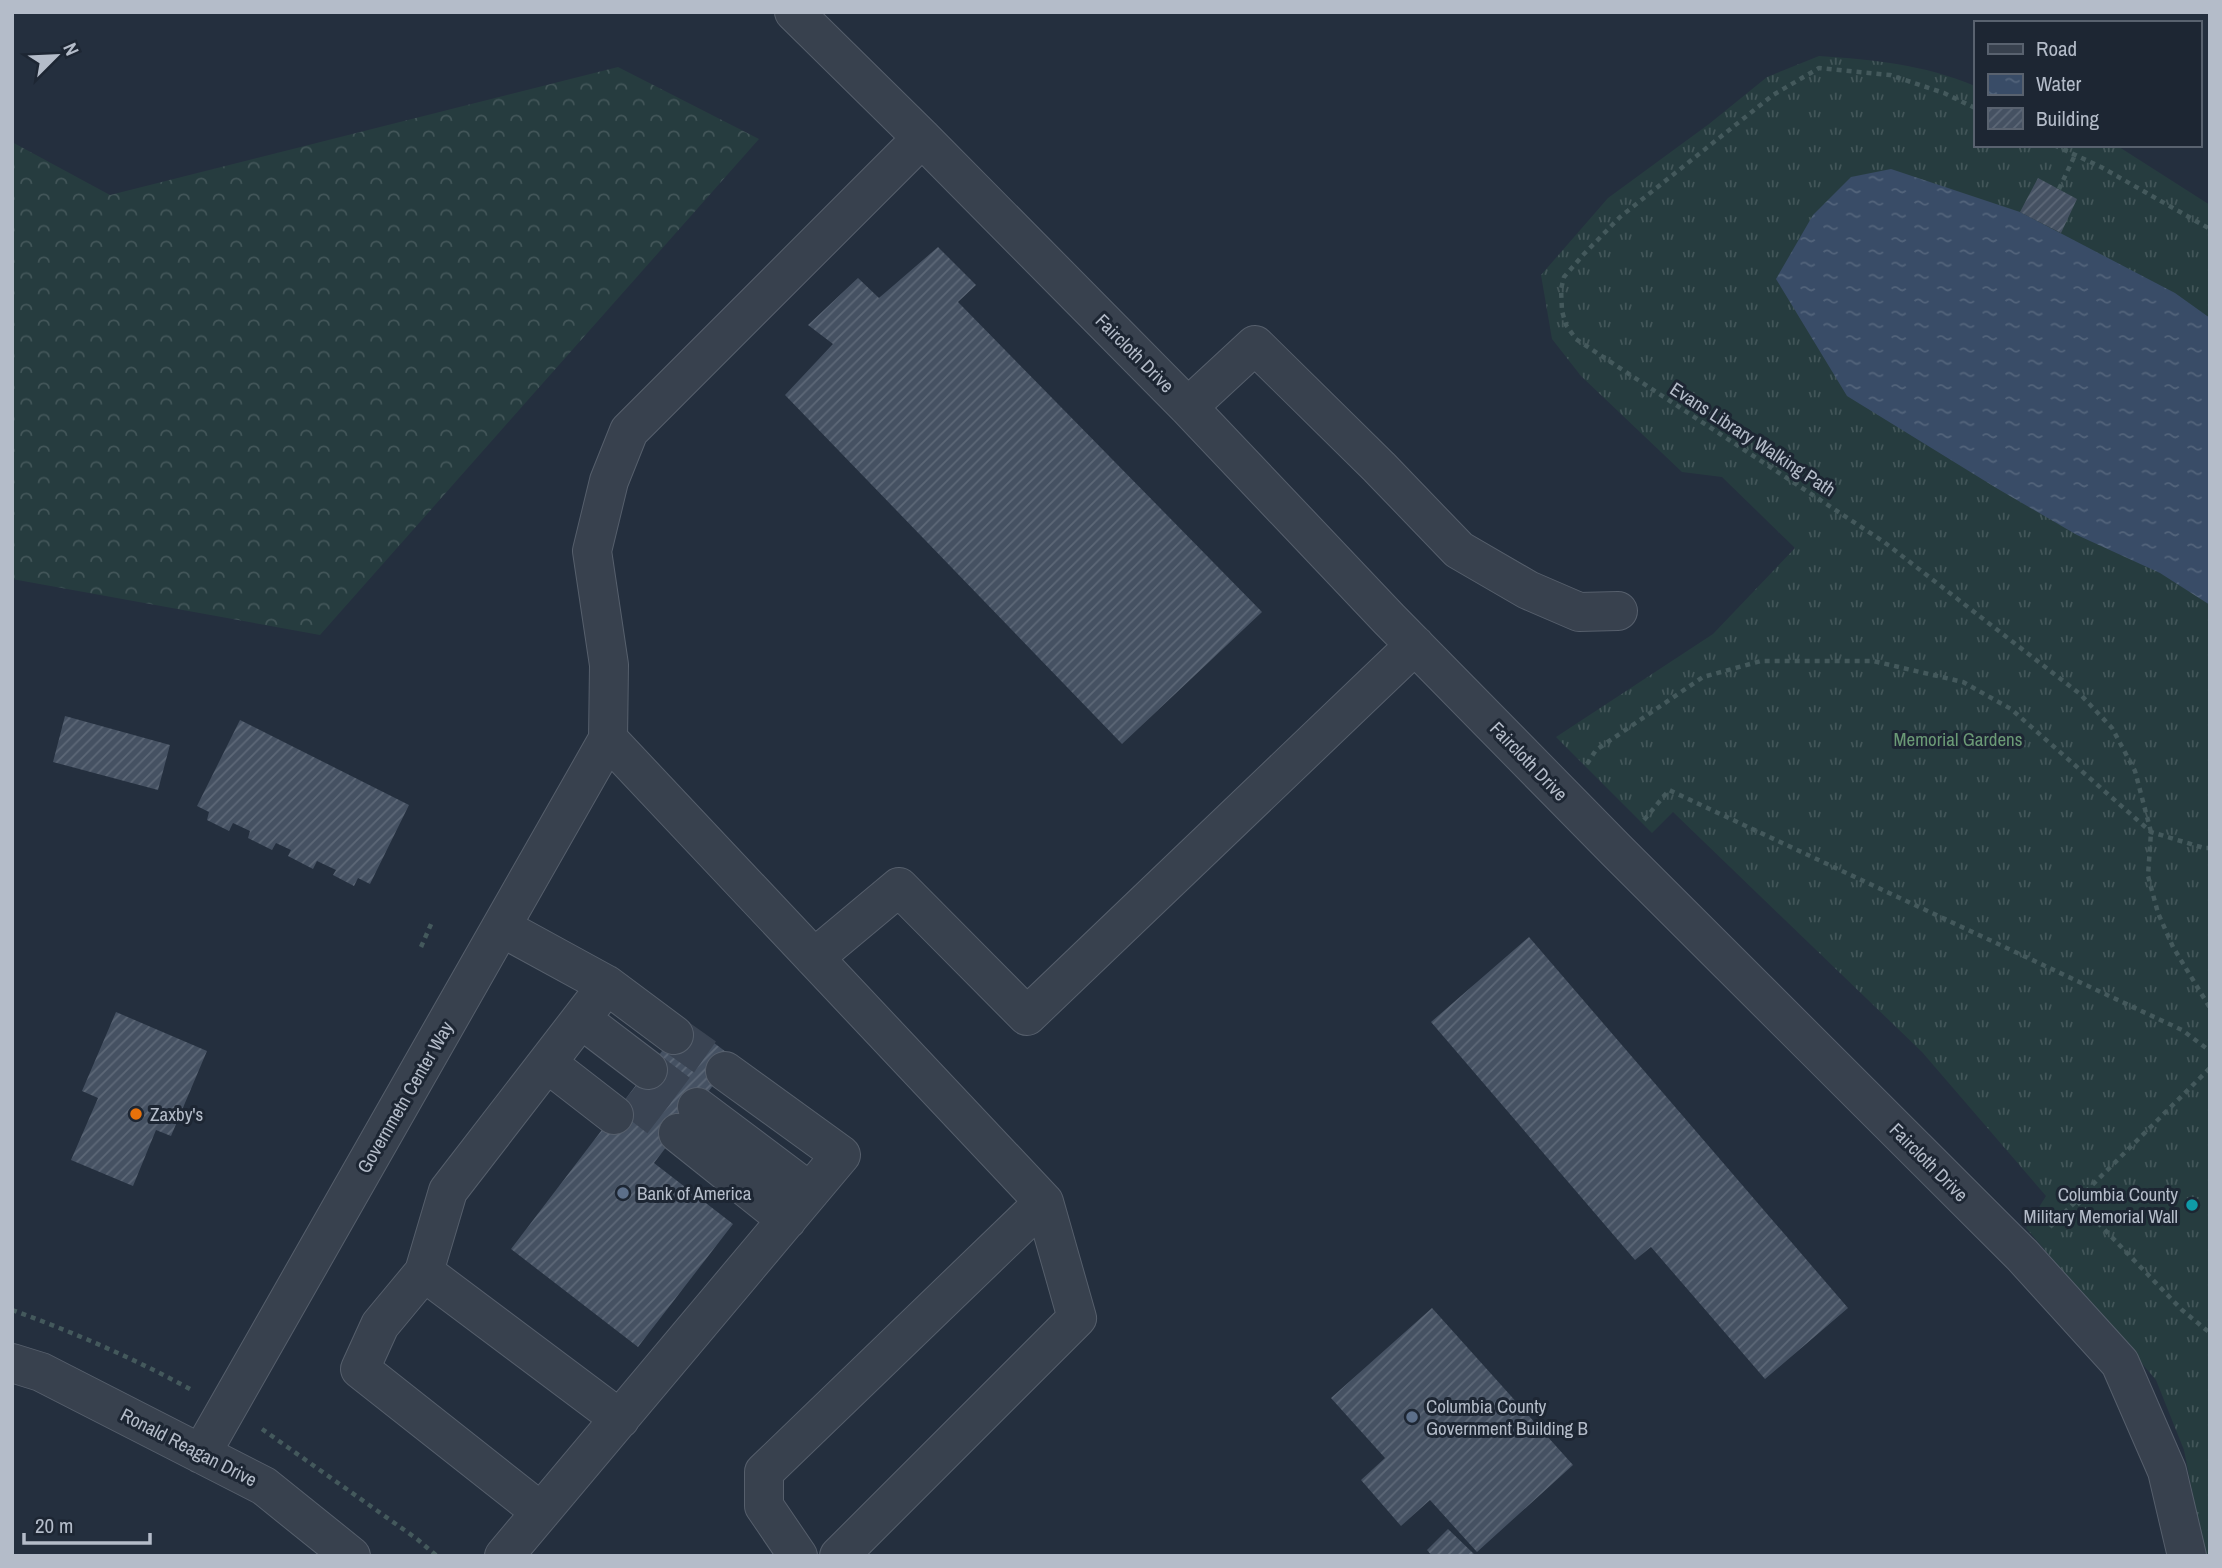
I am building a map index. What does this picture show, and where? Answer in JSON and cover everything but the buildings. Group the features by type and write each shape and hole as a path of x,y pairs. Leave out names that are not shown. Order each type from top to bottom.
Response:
{"street":[{"name":"Faircloth Drive","path":"794,12 1188,407 1415,645 1565,797 2022,1255 2120,1363 2167,1471 2187,1556"},
{"path":"839,1556 1077,1318 1044,1202 608,739 609,665 592,551 608,481 629,431 922,138"},
{"path":"1188,407 1255,345 1459,550 1528,590 1579,612 1618,611"},
{"path":"814,958 899,887 1027,1016 1415,645"},
{"name":"Governmetn Center Way","path":"201,1454 608,739"},
{"path":"501,927 577,1024 644,1075 577,1024"},
{"path":"541,1512 360,1369 380,1325 424,1272 448,1191 577,1024"},
{"path":"805,1198 693,1112 805,1198"},
{"path":"504,1556 805,1198"},
{"path":"798,1556 764,1506 764,1472 1044,1202"},
{"path":"424,1272 620,1419"},
{"name":"Ronald Reagan Drive","path":"12,1363 41,1372 264,1486 351,1556"}],"path":[{"name":"Evans Library Walking Path","path":"1974,108 1944,93 1890,75 1819,68 1773,95 1620,217 1564,277 1561,289 1562,311 1566,326 1576,339 1884,542 2080,694 2112,728 2135,771 2151,832 2148,876 2158,913 2173,947 2210,1008"},
{"path":"2058,147 2101,167 2210,229"},
{"path":"2059,189 2075,155"},
{"path":"1565,797 1596,750 1703,677 1761,661 1873,661 1963,681 2011,709 2151,832 2210,848"},
{"path":"1642,822 1670,790 2182,1030 2210,1051"},
{"path":"421,947 432,922"},
{"path":"2022,1255 2210,1068"},
{"path":"2077,1200 2182,1310 2210,1333"}],"green space":[{"name":"Memorial Gardens","path":"1819,56 1879,61 1936,73 1974,86 1974,147 2119,147 2210,205 2210,1556 2205,1556 2184,1450 2156,1380 2026,1228 2046,1196 1922,1052 1673,812 1652,833 1556,737 1713,634 1795,548 1722,477 1682,472 1581,376 1552,339 1541,275 1608,198 1709,124 1767,77"},
{"path":"618,67 759,139 320,635 12,579 12,142 110,195"}],"water":[{"path":"1891,169 2020,212 2175,293 2210,318 2210,605 2160,573 2077,535 1847,396 1776,279 1813,215 1851,177"}],"tunnel":[{"path":"674,1035 725,1071"},
{"path":"648,1070 697,1107"},
{"path":"629,1095 678,1133"}],"place":[{"name":"Zaxby's","path":"136,1114"},
{"name":"Bank of America","path":"623,1193"},
{"name":"Columbia County Military Memorial Wall","path":"2192,1205"},
{"name":"Columbia County Government Building B","path":"1412,1417"}]}
